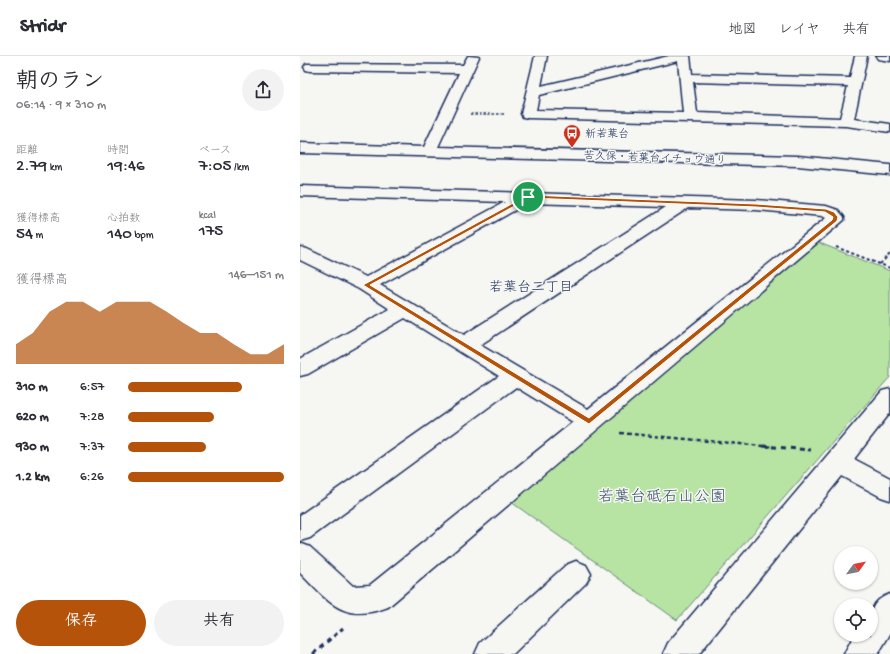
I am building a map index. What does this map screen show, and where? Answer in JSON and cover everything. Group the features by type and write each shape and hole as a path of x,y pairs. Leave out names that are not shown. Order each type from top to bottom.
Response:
{"street":[{"path":"429,151 474,56"},
{"path":"541,56 528,114 846,122 890,128"},
{"path":"534,92 684,56 690,117"},
{"path":"846,122 861,56"},
{"path":"882,56 890,57"},
{"path":"310,67 468,70"},
{"path":"686,78 855,82"},
{"name":"苦久保・若葉台イチョウ通り","path":"300,148 798,161 890,170"},
{"path":"300,191 756,205 826,211 835,217 835,220 377,598 355,600 343,596 300,555"},
{"path":"366,285 528,197"},
{"path":"464,345 686,202"},
{"path":"303,257 366,285 515,376 585,425"},
{"path":"300,369 405,309"},
{"path":"300,530 515,376"},
{"path":"678,654 890,397"},
{"path":"841,457 890,490"},
{"path":"491,654 576,574"},
{"path":"860,654 890,606"}],"path":[{"path":"446,114 528,114"},
{"path":"812,238 890,268"},
{"path":"880,264 890,254"},
{"path":"585,425 841,457"}],"green space":[{"name":"若葉台砥石山公園","path":"817,242 890,271 890,377 677,620 511,502"}],"place":[{"name":"新若葉台","path":"572,148"}],"district":[{"name":"若葉台二丁目","path":"531,286"}],"route":[{"path":"528,197 756,205 826,211 835,217 835,220 589,421 366,285 528,197"}]}
